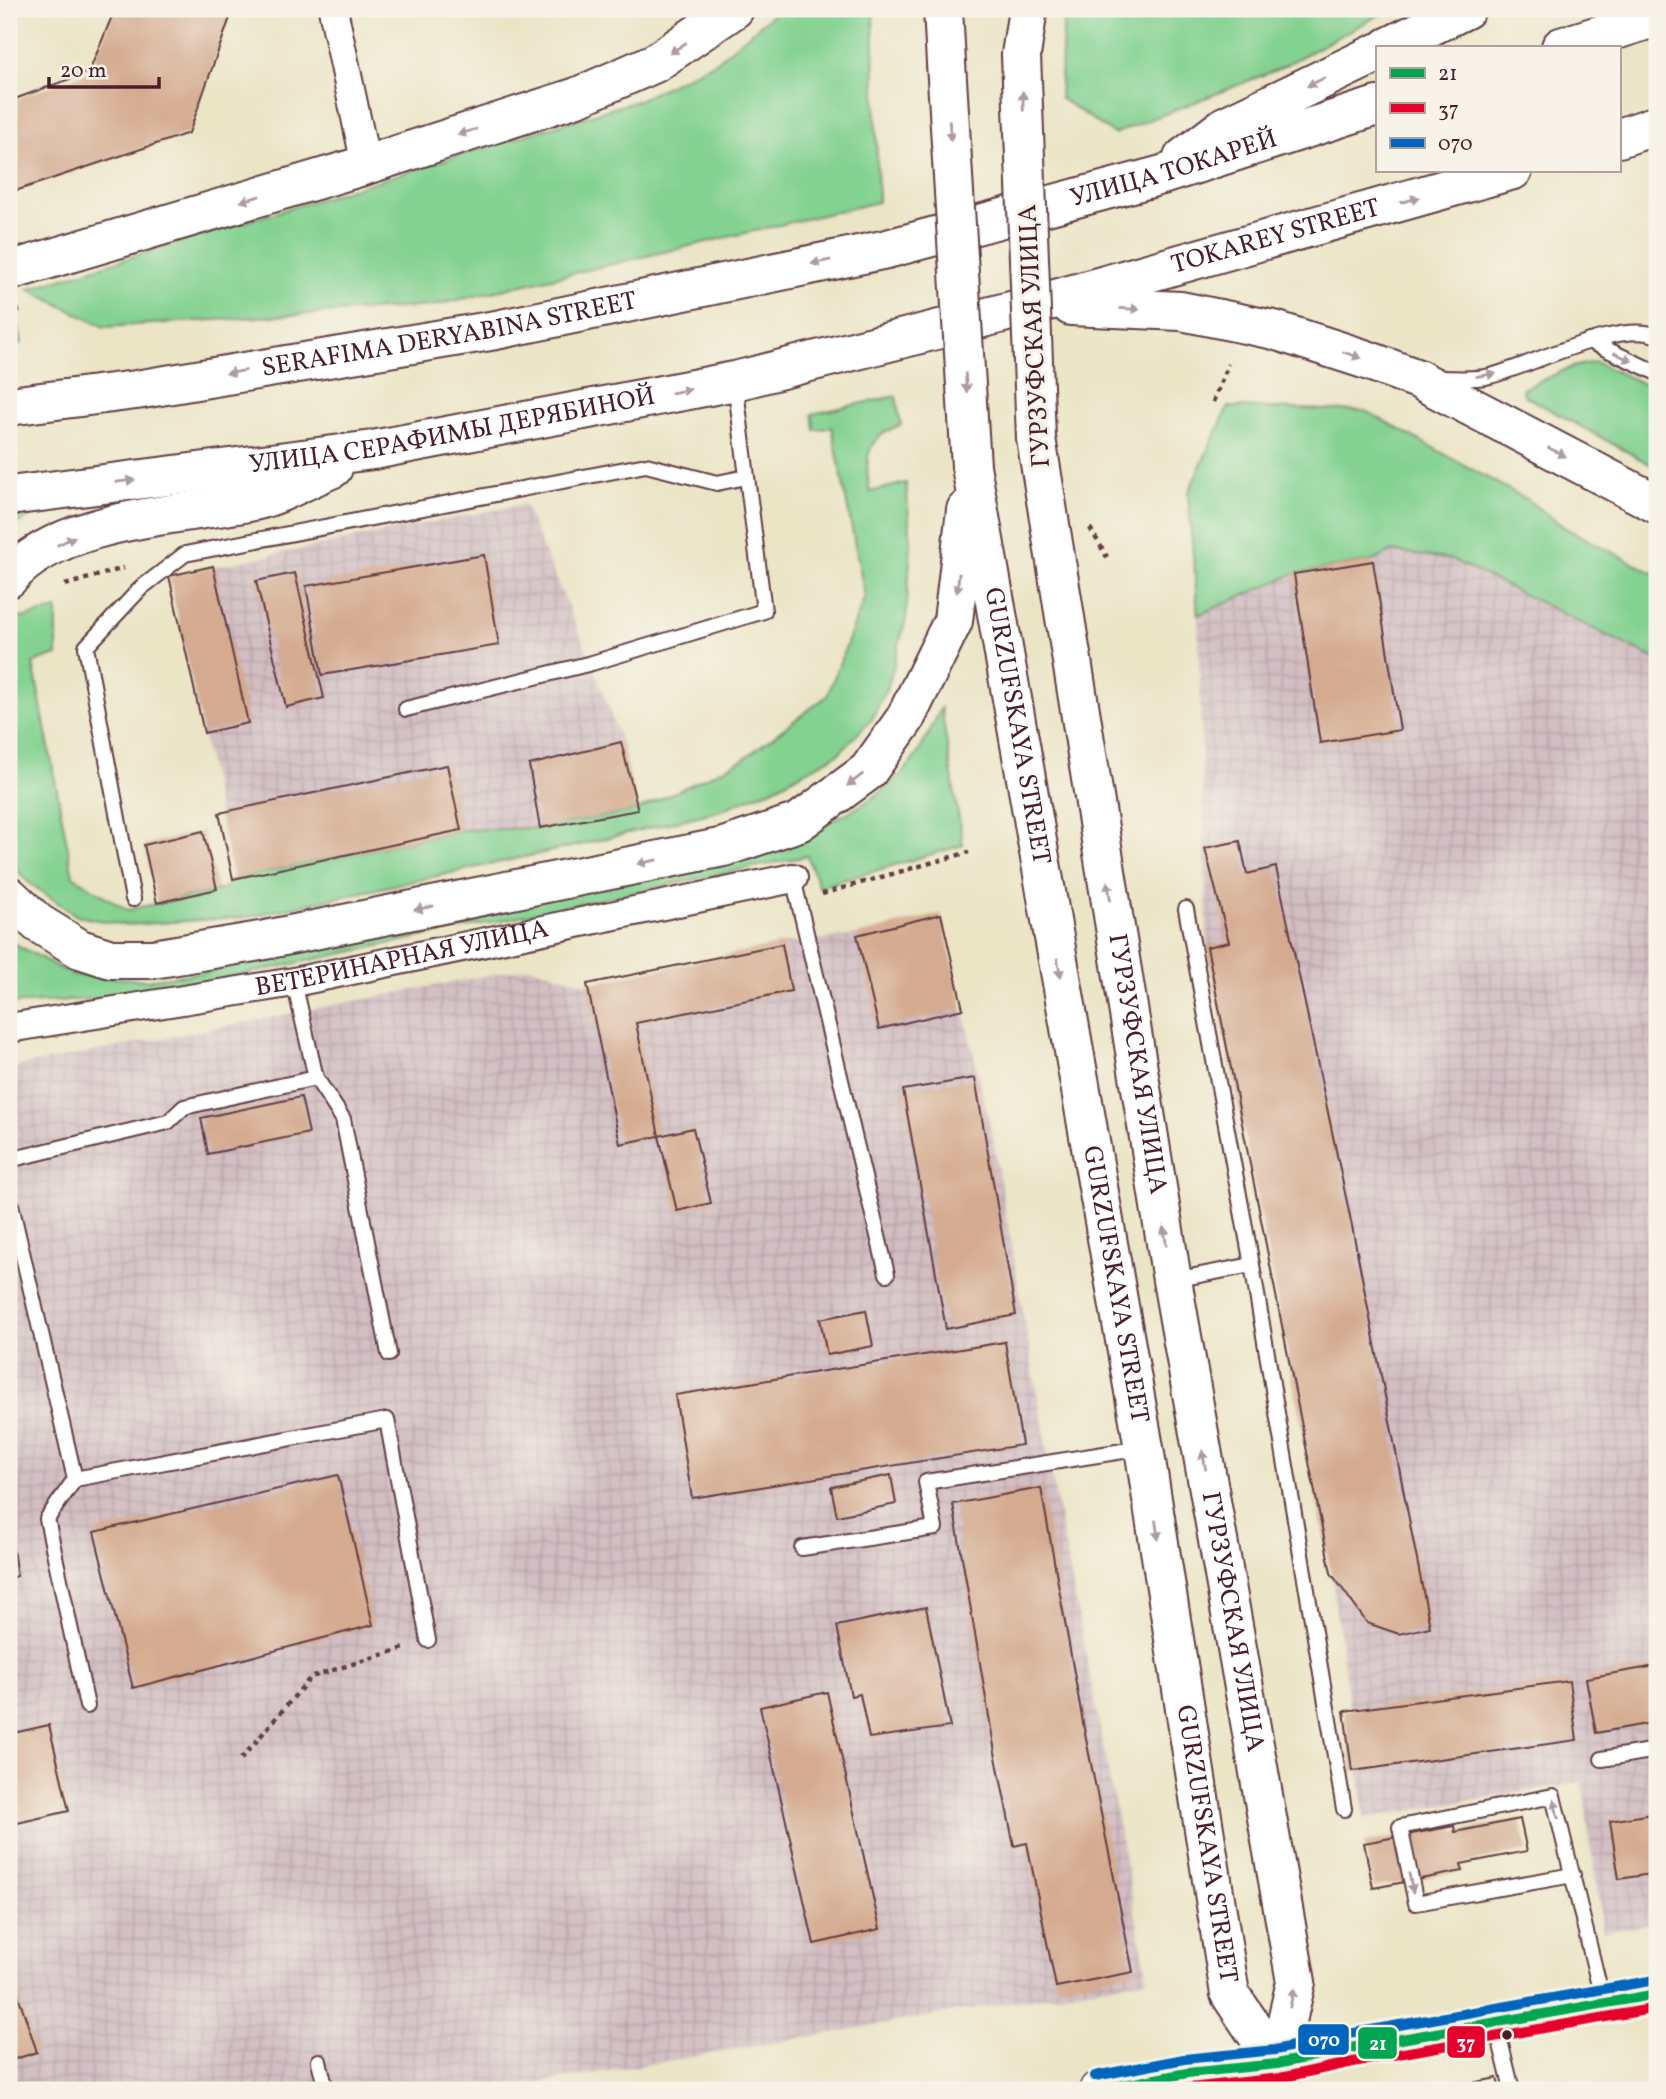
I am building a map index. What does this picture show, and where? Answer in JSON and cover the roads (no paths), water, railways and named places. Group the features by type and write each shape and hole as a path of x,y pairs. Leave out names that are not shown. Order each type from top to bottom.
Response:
{"main road":[{"path":"9,271 366,165 577,97 654,63 734,9"},
{"path":"9,897 38,923 80,949 111,959 153,958 260,942 724,847 799,822 868,771 905,719 953,621 971,466 943,9"},
{"path":"1019,9 1021,55"},
{"path":"1021,55 1028,9"},
{"path":"1390,46 1466,9"},
{"path":"1564,46 1657,17"},
{"path":"1162,175 1225,126 1376,53"},
{"name":"ГУРЗУФСКАЯ УЛИЦА","path":"1021,55 1036,438 1172,1280 1296,1982 1279,2077"},
{"name":"УЛИЦА ТОКАРЕЙ","path":"887,249 1162,175 1376,106"},
{"path":"1620,138 1657,125"},
{"name":"TOKAREY STREET","path":"1038,304 1506,172"},
{"name":"SERAFIMA DERYABINA STREET","path":"9,406 135,390 496,330 887,249"},
{"path":"1038,304 1181,311 1274,330 1418,379 1657,504"},
{"name":"УЛИЦА СЕРАФИМЫ ДЕРЯБИНОЙ","path":"9,496 373,450 735,381 1038,304"},
{"path":"9,578 39,555 82,533 114,523 257,500 373,450"},
{"name":"GURZUFSKAYA STREET","path":"971,466 1144,1448 1230,1994 1279,2077"}],"street":[{"path":"333,9 366,165"},
{"name":"ВЕТЕРИНАРНАЯ УЛИЦА","path":"9,1028 294,982 793,878"},
{"path":"1097,2090 1187,2073 1279,2077 1350,2048 1657,1994"}],"lane":[{"path":"1418,379 1488,376 1590,341 1653,330"},
{"path":"1590,341 1657,373"},
{"path":"406,709 592,663 764,611 735,381"},
{"path":"132,899 86,647 141,588 185,554 646,465 717,483 746,477"},
{"path":"793,878 887,1274"},
{"path":"1186,909 1252,1265 1344,1809"},
{"path":"294,982 316,1079 343,1119 389,1354"},
{"path":"9,1160 168,1122 184,1107 316,1079"},
{"path":"9,1196 75,1479"},
{"path":"1172,1280 1252,1265"},
{"path":"88,1706 47,1519 75,1479 387,1420 428,1640"},
{"path":"802,1548 935,1528 926,1482 1144,1448"},
{"path":"1602,1759 1657,1750"},
{"path":"1573,1875 1416,1903 1400,1827 1553,1796 1573,1875 1604,2003"},
{"path":"1496,2022 1512,2090"},
{"path":"319,2061 326,2090"}]}
